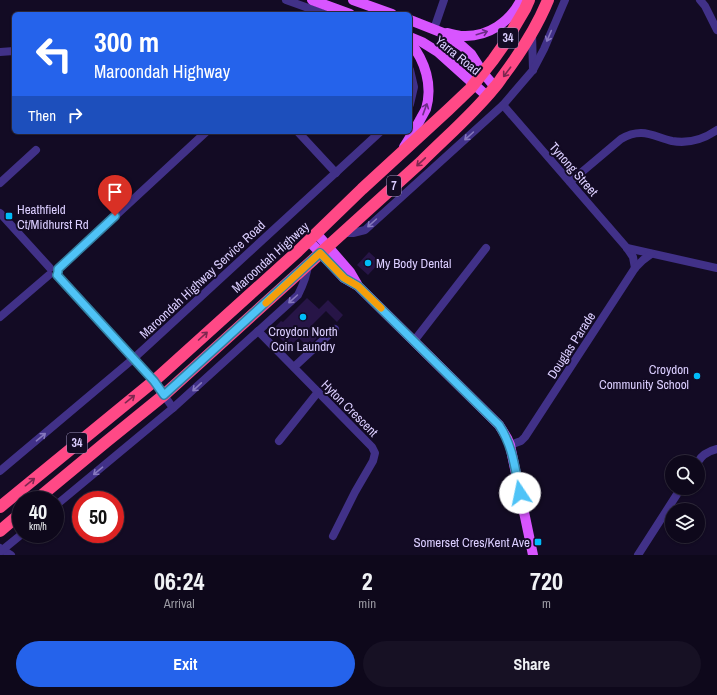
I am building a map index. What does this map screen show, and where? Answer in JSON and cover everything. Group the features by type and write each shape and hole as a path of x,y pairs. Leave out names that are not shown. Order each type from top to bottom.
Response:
{"highway":[{"name":"Maroondah Highway","path":"0,507 154,381 313,237 470,89 505,43 529,0"},
{"name":"34","path":"491,92 510,67 532,32 544,11 548,0"},
{"name":"7","path":"324,250 421,162 491,92"},
{"name":"34","path":"47,491 164,395 324,250"},
{"path":"0,531 12,521"}],"main road":[{"path":"312,0 343,12"},
{"path":"349,12 352,0 386,12"},
{"path":"438,52 443,45 439,31 463,36 479,35 496,28 508,18 521,0"},
{"name":"Yarra Road","path":"412,21 439,31 462,46 471,54 483,73 491,92"},
{"name":"Yarra Road","path":"412,38 438,52 473,84 491,92"},
{"path":"399,155 426,109 429,94 428,77 422,60 412,45"},
{"path":"313,237 324,250 350,272 358,286 499,425 510,445 533,555"}],"street":[{"path":"286,0 319,12"},
{"path":"439,31 444,0"},
{"path":"342,233 365,230 503,105 533,70 544,50 565,0"},
{"path":"700,0 705,6 717,30"},
{"path":"532,32 533,70"},
{"path":"0,52 12,51"},
{"path":"412,78 414,87 412,96"},
{"name":"Tynong Street","path":"503,105 627,248 633,257 635,268"},
{"path":"570,182 621,139 628,135 639,133 650,134 673,141 685,142 708,136 717,130"},
{"path":"0,317 54,272 204,134"},
{"path":"300,134 336,173"},
{"name":"Maroondah Highway Service Road","path":"0,471 133,359 378,134"},
{"path":"0,183 36,150"},
{"path":"0,213 154,381 173,408"},
{"path":"414,341 486,248"},
{"path":"627,248 717,268"},
{"name":"Douglas Parade","path":"510,445 525,438 635,268 651,254"},
{"path":"64,499 173,408 298,295 307,274 308,265"},
{"path":"294,367 335,329"},
{"name":"Hyton Crescent","path":"258,330 372,447 375,453 373,461 355,492 333,536"},
{"path":"280,441 318,392"},
{"path":"704,455 717,449"},
{"path":"638,555 677,495"},
{"path":"11,555 1,550 12,542"}],"building":[{"name":"My Body Dental","path":"369,252 380,262 368,275 357,265"},
{"path":"307,298 319,309 328,300 343,315 337,322 326,311 309,328 318,337 312,343 310,341 306,345 299,338 293,343 291,341 287,345 271,331 281,321 283,322"}],"slow traffic":[{"path":"266,303 320,253 344,278 358,286 381,308"}],"place":[{"name":"Heathfield Ct/Midhurst Rd","path":"9,216"},
{"name":"My Body Dental","path":"368,263"},
{"name":"Croydon North Coin Laundry","path":"303,317"},
{"name":"Croydon Community School","path":"697,376"},
{"name":"Somerset Cres/Kent Ave","path":"538,542"}],"route":[{"path":"115,216 58,269 57,275 154,381 164,395 320,253 344,278 358,286 499,425 510,445 520,493"}]}
